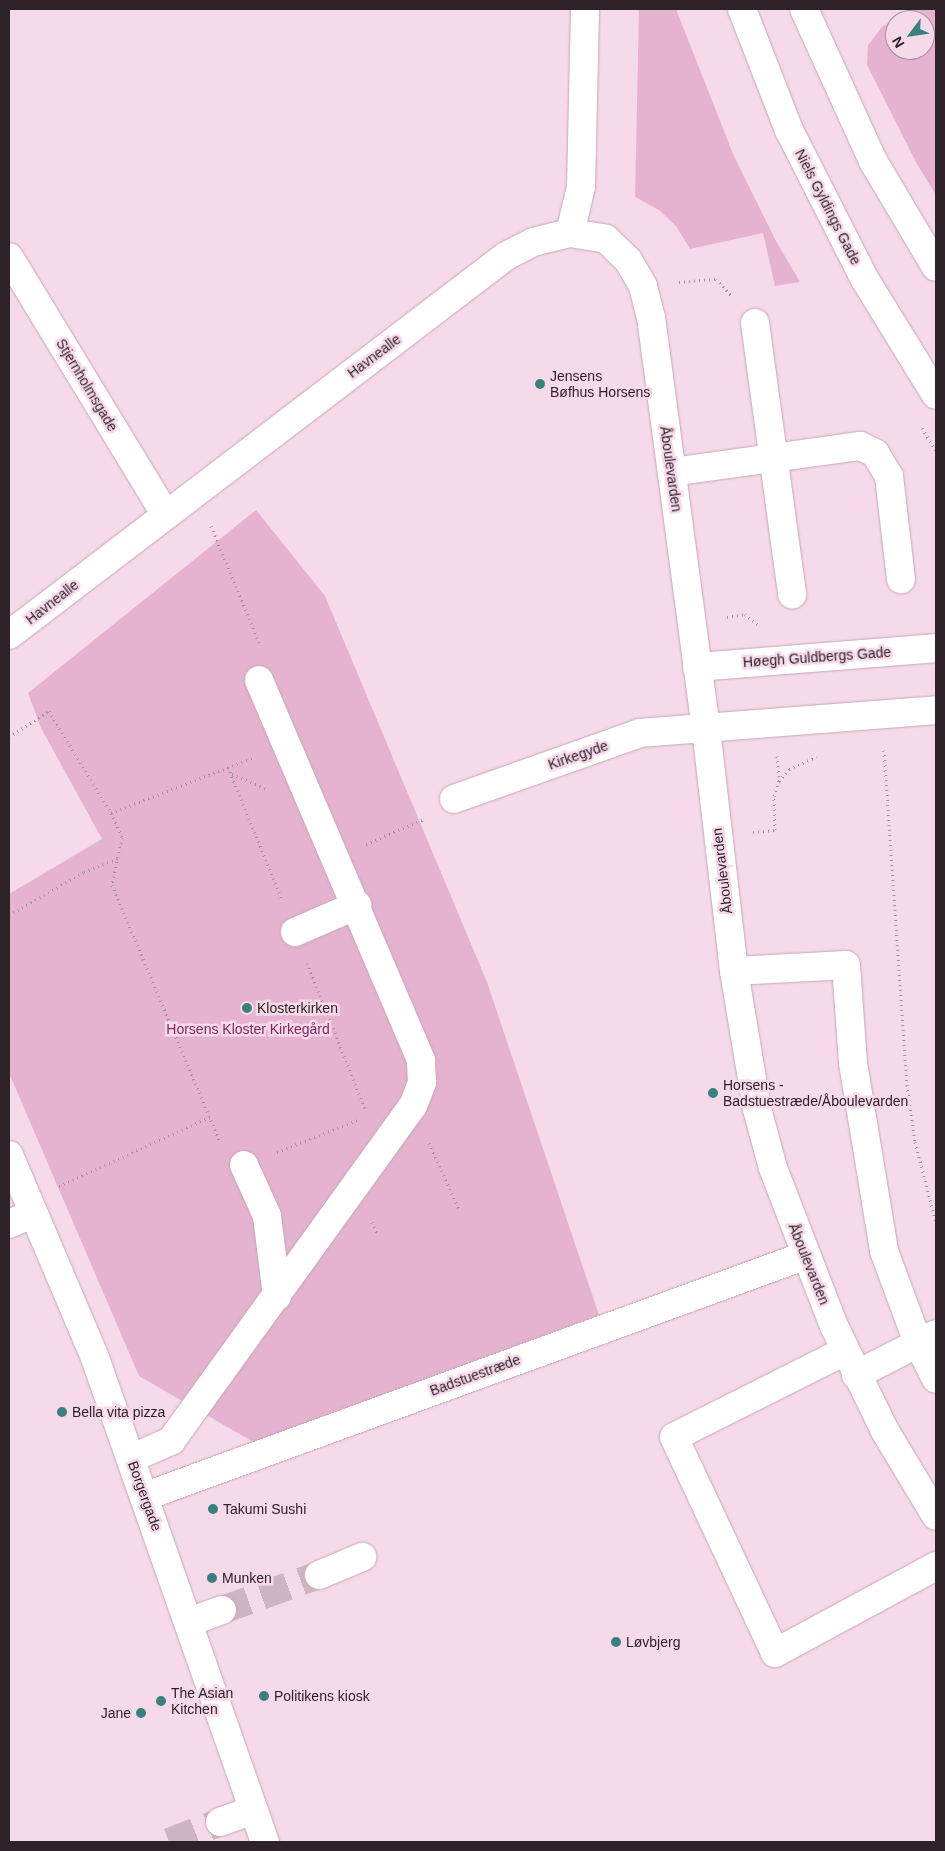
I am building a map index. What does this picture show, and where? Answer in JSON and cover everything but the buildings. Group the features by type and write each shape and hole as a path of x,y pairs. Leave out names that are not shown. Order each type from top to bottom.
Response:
{"street":[{"path":"570,233 581,187 585,9"},
{"name":"Niels Gyldings Gade","path":"742,9 794,139 864,278 936,395"},
{"path":"804,9 873,161 936,267"},
{"name":"Åboulevarden","path":"570,233 606,239 628,260 643,286 651,317 706,729 734,971 757,1109 773,1168 804,1256 851,1363 936,1516"},
{"name":"Havnealle","path":"9,635 196,490 506,256 533,242 570,233"},
{"name":"Stjernholmsgade","path":"9,257 165,514"},
{"path":"755,323 792,594"},
{"path":"672,472 860,446 875,453 889,476 901,579"},
{"name":"Høegh Guldbergs Gade","path":"697,667 936,648"},
{"path":"132,1458 172,1441 413,1106 422,1082 421,1060 336,855 259,680"},
{"path":"706,729 936,710"},
{"name":"Kirkegyde","path":"454,799 640,733 706,729"},
{"path":"295,932 357,905"},
{"path":"734,971 846,965 853,1063 884,1251 927,1338 936,1379"},
{"name":"Borgergade","path":"9,1155 95,1358 146,1496 265,1842"},
{"path":"244,1165 267,1216 277,1296"},
{"path":"9,1224 31,1206"},
{"name":"Badstuestræde","path":"146,1496 804,1256"},
{"path":"927,1338 851,1363 674,1437 775,1653 936,1566"},
{"path":"319,1576 362,1557"},
{"path":"189,1622 222,1610"},
{"path":"220,1822 254,1810"}],"path":[{"path":"643,286 716,279 755,323"},
{"path":"196,490 266,660 259,680"},
{"path":"9,736 49,711 111,813 122,837 112,885 231,1170 360,1120"},
{"path":"111,813 288,744"},
{"path":"875,751 893,749"},
{"path":"884,750 907,1085 915,1142 936,1222"},
{"path":"718,836 775,830 774,796 779,781 789,769 819,756"},
{"path":"336,855 421,822"},
{"path":"9,915 84,872 118,858"},
{"path":"413,1106 460,1212"},
{"path":"31,1206 210,1117"}],"green space":[{"path":"639,9 676,9 733,154 776,241 800,282 775,286 763,233 690,249 676,226 659,210 635,197"},
{"path":"936,9 936,195 917,164 867,65 868,45 885,25 885,60 935,60 935,10 911,10"},
{"name":"Horsens Kloster Kirkegård","path":"256,510 325,596 487,982 599,1315 255,1443 139,1376 9,1073 9,894 102,839 41,728 28,693"}],"tunnel":[{"path":"222,1610 319,1575"},
{"path":"169,1842 220,1822"}],"place":[{"name":"Jensens Bøfhus Horsens","path":"540,384"},
{"name":"Klosterkirken","path":"247,1008"},
{"name":"Horsens - Badstuestræde/Åboulevarden","path":"713,1093"},
{"name":"Bella vita pizza","path":"62,1412"},
{"name":"Takumi Sushi","path":"213,1509"},
{"name":"Munken","path":"212,1578"},
{"name":"Løvbjerg","path":"616,1642"},
{"name":"Politikens kiosk","path":"264,1696"},
{"name":"The Asian Kitchen","path":"161,1701"},
{"name":"Jane","path":"141,1713"}]}
